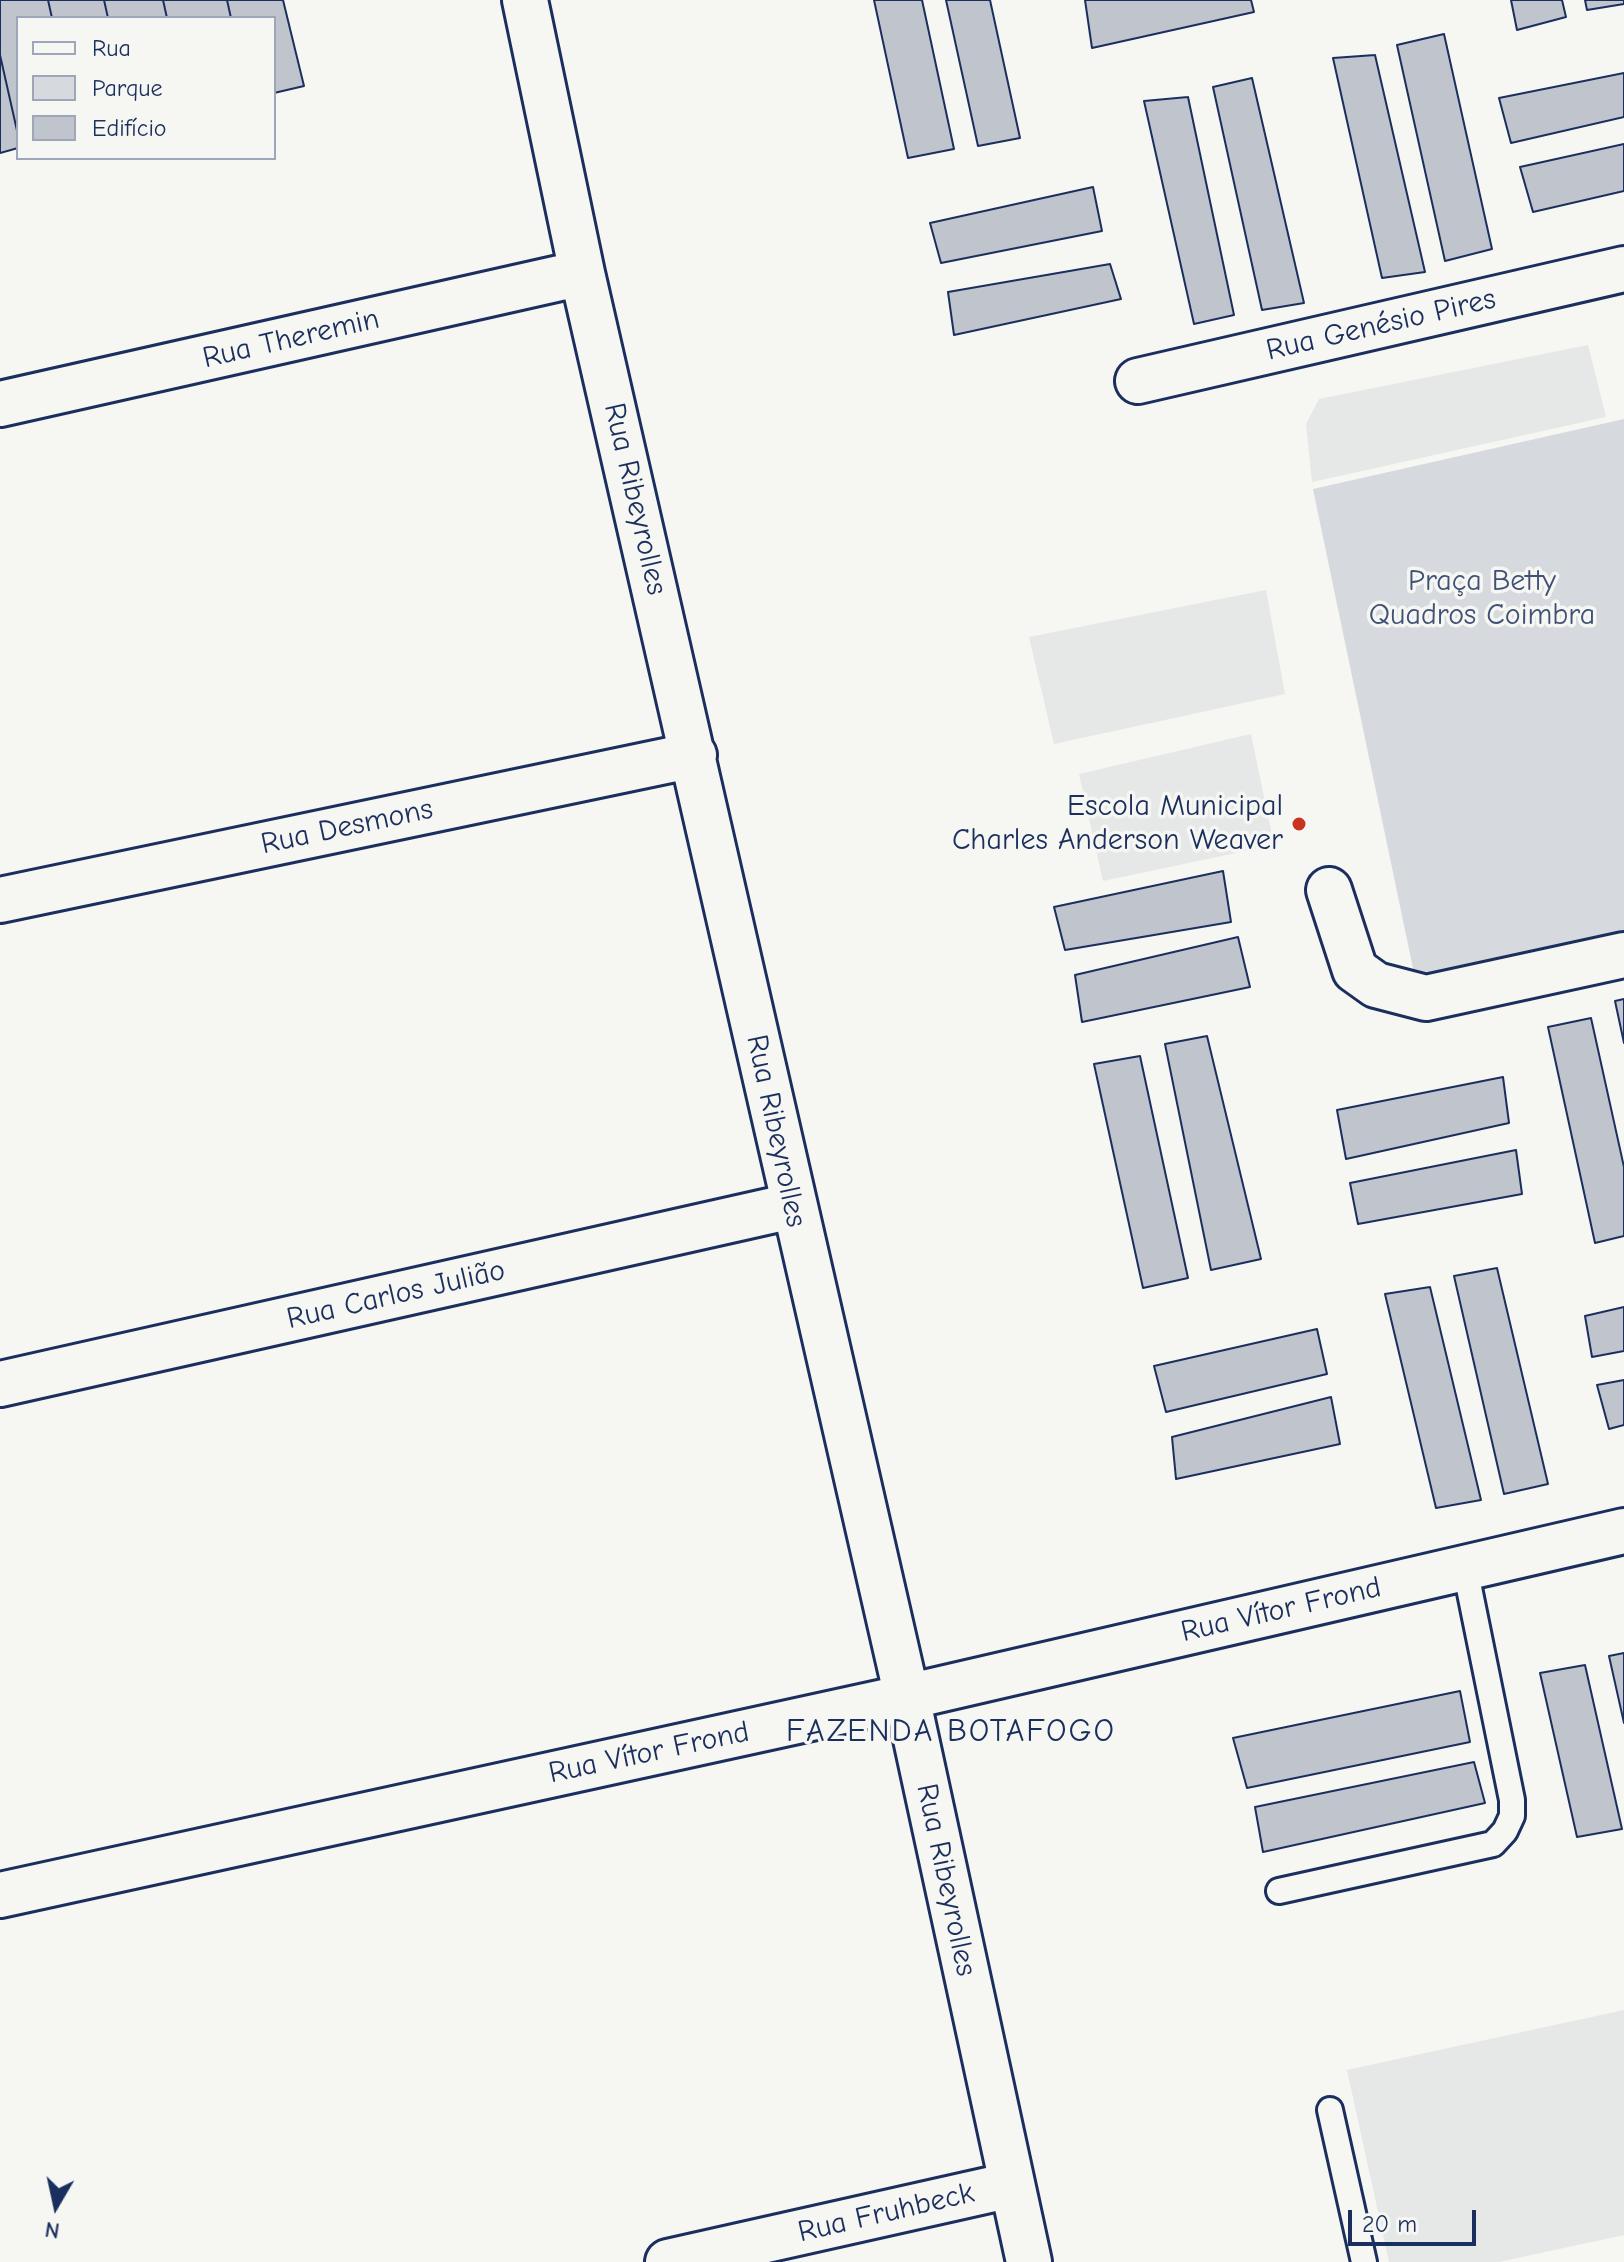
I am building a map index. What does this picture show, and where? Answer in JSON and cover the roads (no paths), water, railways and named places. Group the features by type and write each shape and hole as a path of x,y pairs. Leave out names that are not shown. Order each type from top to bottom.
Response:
{"street":[{"name":"Rua Ribeyrolles","path":"525,0 582,273 694,755 792,1206 907,1697 1029,2262"},
{"name":"Rua Genésio Pires","path":"1138,381 1624,269"},
{"name":"Rua Theremin","path":"0,404 582,273"},
{"name":"Rua Desmons","path":"0,900 694,755"},
{"path":"1329,890 1355,970 1376,985 1426,998 1624,955"},
{"name":"Rua Carlos Julião","path":"0,1384 792,1206"},
{"name":"Rua Vítor Frond","path":"0,1895 907,1697 1624,1531"},
{"name":"Rua Fruhbeck","path":"668,2262 1011,2185"}],"lane":[{"path":"1279,1891 1493,1844 1505,1831 1512,1816 1512,1800 1465,1568"},
{"path":"1330,2110 1364,2262"}],"place":[{"name":"Escola Municipal Charles Anderson Weaver","path":"1299,824"}],"district":[{"name":"FAZENDA BOTAFOGO","path":"951,1732"}],"park label":[{"name":"Praça Betty Quadros Coimbra","path":"1482,599"}]}
